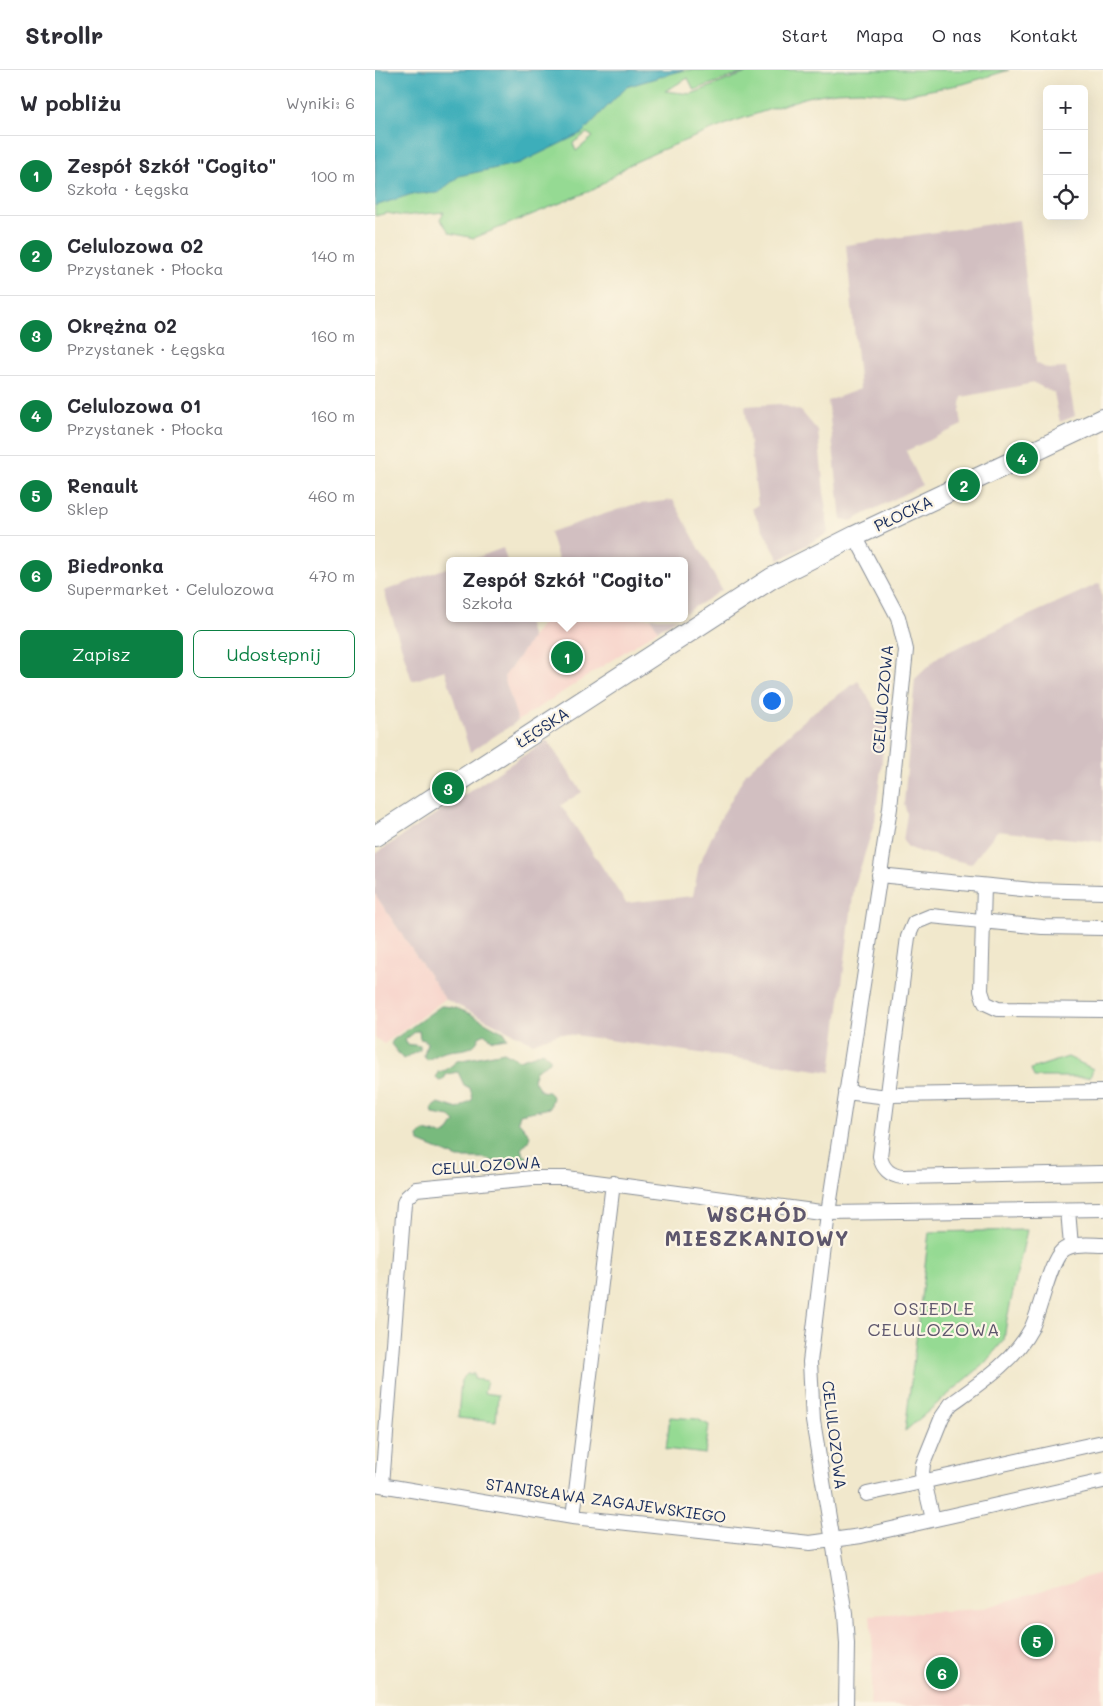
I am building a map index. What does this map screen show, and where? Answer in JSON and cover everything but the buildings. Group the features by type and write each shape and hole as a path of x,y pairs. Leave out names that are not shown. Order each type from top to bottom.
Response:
{"street":[{"name":"PŁOCKA","path":"709,617 772,578 855,536 1103,420"},
{"name":"CELULOZOWA","path":"846,1706 847,1644 845,1614 813,1421 809,1383 828,1213 890,808 906,650 898,616 855,536"},
{"name":"ŁĘGSKA","path":"375,836 709,617"},
{"path":"879,875 984,886 1103,892"},
{"path":"984,886 981,995 988,1006 998,1009 1103,1010"},
{"path":"1103,928 1054,928 926,917 911,927 880,1156 885,1169 898,1176 1103,1173"},
{"path":"846,1092 888,1096 1103,1092"},
{"name":"CELULOZOWA","path":"379,1485 405,1203 407,1197 421,1187 524,1178 566,1178 828,1213"},
{"path":"573,1517 613,1183"},
{"path":"828,1213 1103,1209"},
{"path":"1068,1210 1071,1246"},
{"path":"933,1519 923,1464 945,1412 951,1404 1010,1358 1021,1345 1032,1327 1059,1255 1071,1246 1103,1245"},
{"path":"867,1494 1103,1442"},
{"path":"833,1542 1103,1481"},
{"name":"STANISŁAWA ZAGAJEWSKIEGO","path":"379,1485 573,1517 799,1542 833,1542"}],"shaded area":[{"path":"1019,220 1036,363 1048,369 1066,368 1075,416 1060,422 1054,393 1034,383 962,397 960,412 962,425 906,451 922,485 851,521 841,519 828,401 860,389 846,245"},
{"path":"780,404 801,411 818,431 828,533 779,560 752,509 758,505 745,406"},
{"path":"673,500 722,590 688,611 688,557 557,557 550,532 632,505"},
{"path":"503,548 506,557 479,557"},
{"path":"446,568 446,622 527,622 532,638 504,677 518,721 470,752 445,670 412,681 384,591"},
{"path":"1100,583 1103,605 1103,842 997,831 971,864 920,852 908,847 903,841 907,814 904,803 915,679 939,656"},
{"path":"543,622 653,622 658,630 518,721 504,677"},
{"path":"653,622 671,622 658,630"},
{"path":"858,681 886,725 875,821 854,888 831,1072 560,1033 533,1043 445,999 375,894 375,854 547,740 582,792 561,805 626,903 693,896 699,865 717,825 746,773 812,713"},
{"path":"375,894 445,999 384,1044 375,1038"},
{"path":"1103,1572 1103,1706 870,1706 873,1652 870,1615 981,1609"}],"green space":[{"path":"375,70 751,70 694,90 688,78 665,91 691,94 754,70 1009,70 963,84 903,95 861,91 836,92 807,97 732,122 659,151 629,165 595,189 474,238 450,233 440,219 444,212 403,216 387,213 375,216","holes":["587,133 593,137 576,151 573,143"]},
{"path":"441,1006 466,1012 504,1032 507,1038 493,1040 485,1034 479,1037 477,1042 471,1047 440,1053 427,1060 424,1055 427,1043 425,1040 420,1039 419,1031 416,1031 405,1040 407,1044 420,1046 420,1050 403,1059 391,1044 393,1040"},
{"path":"504,1052 519,1060 543,1052 550,1058 550,1062 536,1070 533,1079 541,1091 548,1092 553,1097 550,1108 520,1114 518,1121 530,1135 529,1140 521,1149 523,1154 530,1159 530,1162 526,1165 502,1164 483,1158 458,1158 419,1142 418,1137 424,1131 443,1135 449,1131 455,1122 450,1117 433,1114 432,1108 439,1103 458,1109 473,1099 470,1088 464,1085 458,1072 447,1074 443,1080 439,1081 436,1078 438,1072 446,1070 457,1061"},
{"path":"1068,1057 1093,1069 1090,1077 1034,1077 1031,1069"},
{"path":"1027,1230 1004,1340 984,1364 905,1431 929,1232"},
{"path":"467,1374 474,1374 474,1379 487,1381 484,1393 498,1395 496,1422 458,1418 461,1380"},
{"path":"670,1417 697,1419 709,1425 705,1454 666,1449"}],"water":[{"path":"375,70 683,70 626,87 582,133 520,163 459,176 438,193 412,194 375,206"}],"place":[{"name":"Celulozowa 01","path":"1022,458"},
{"name":"Celulozowa 02","path":"964,485"},
{"name":"Zespół Szkół \"Cogito\"","path":"567,657"},
{"name":"Okrężna 02","path":"448,788"},
{"name":"Renault","path":"1037,1641"},
{"name":"Biedronka","path":"942,1673"}],"district":[{"name":"WSCHÓD MIESZKANIOWY","path":"757,1225"},
{"name":"OSIEDLE CELULOZOWA","path":"934,1318"}]}
